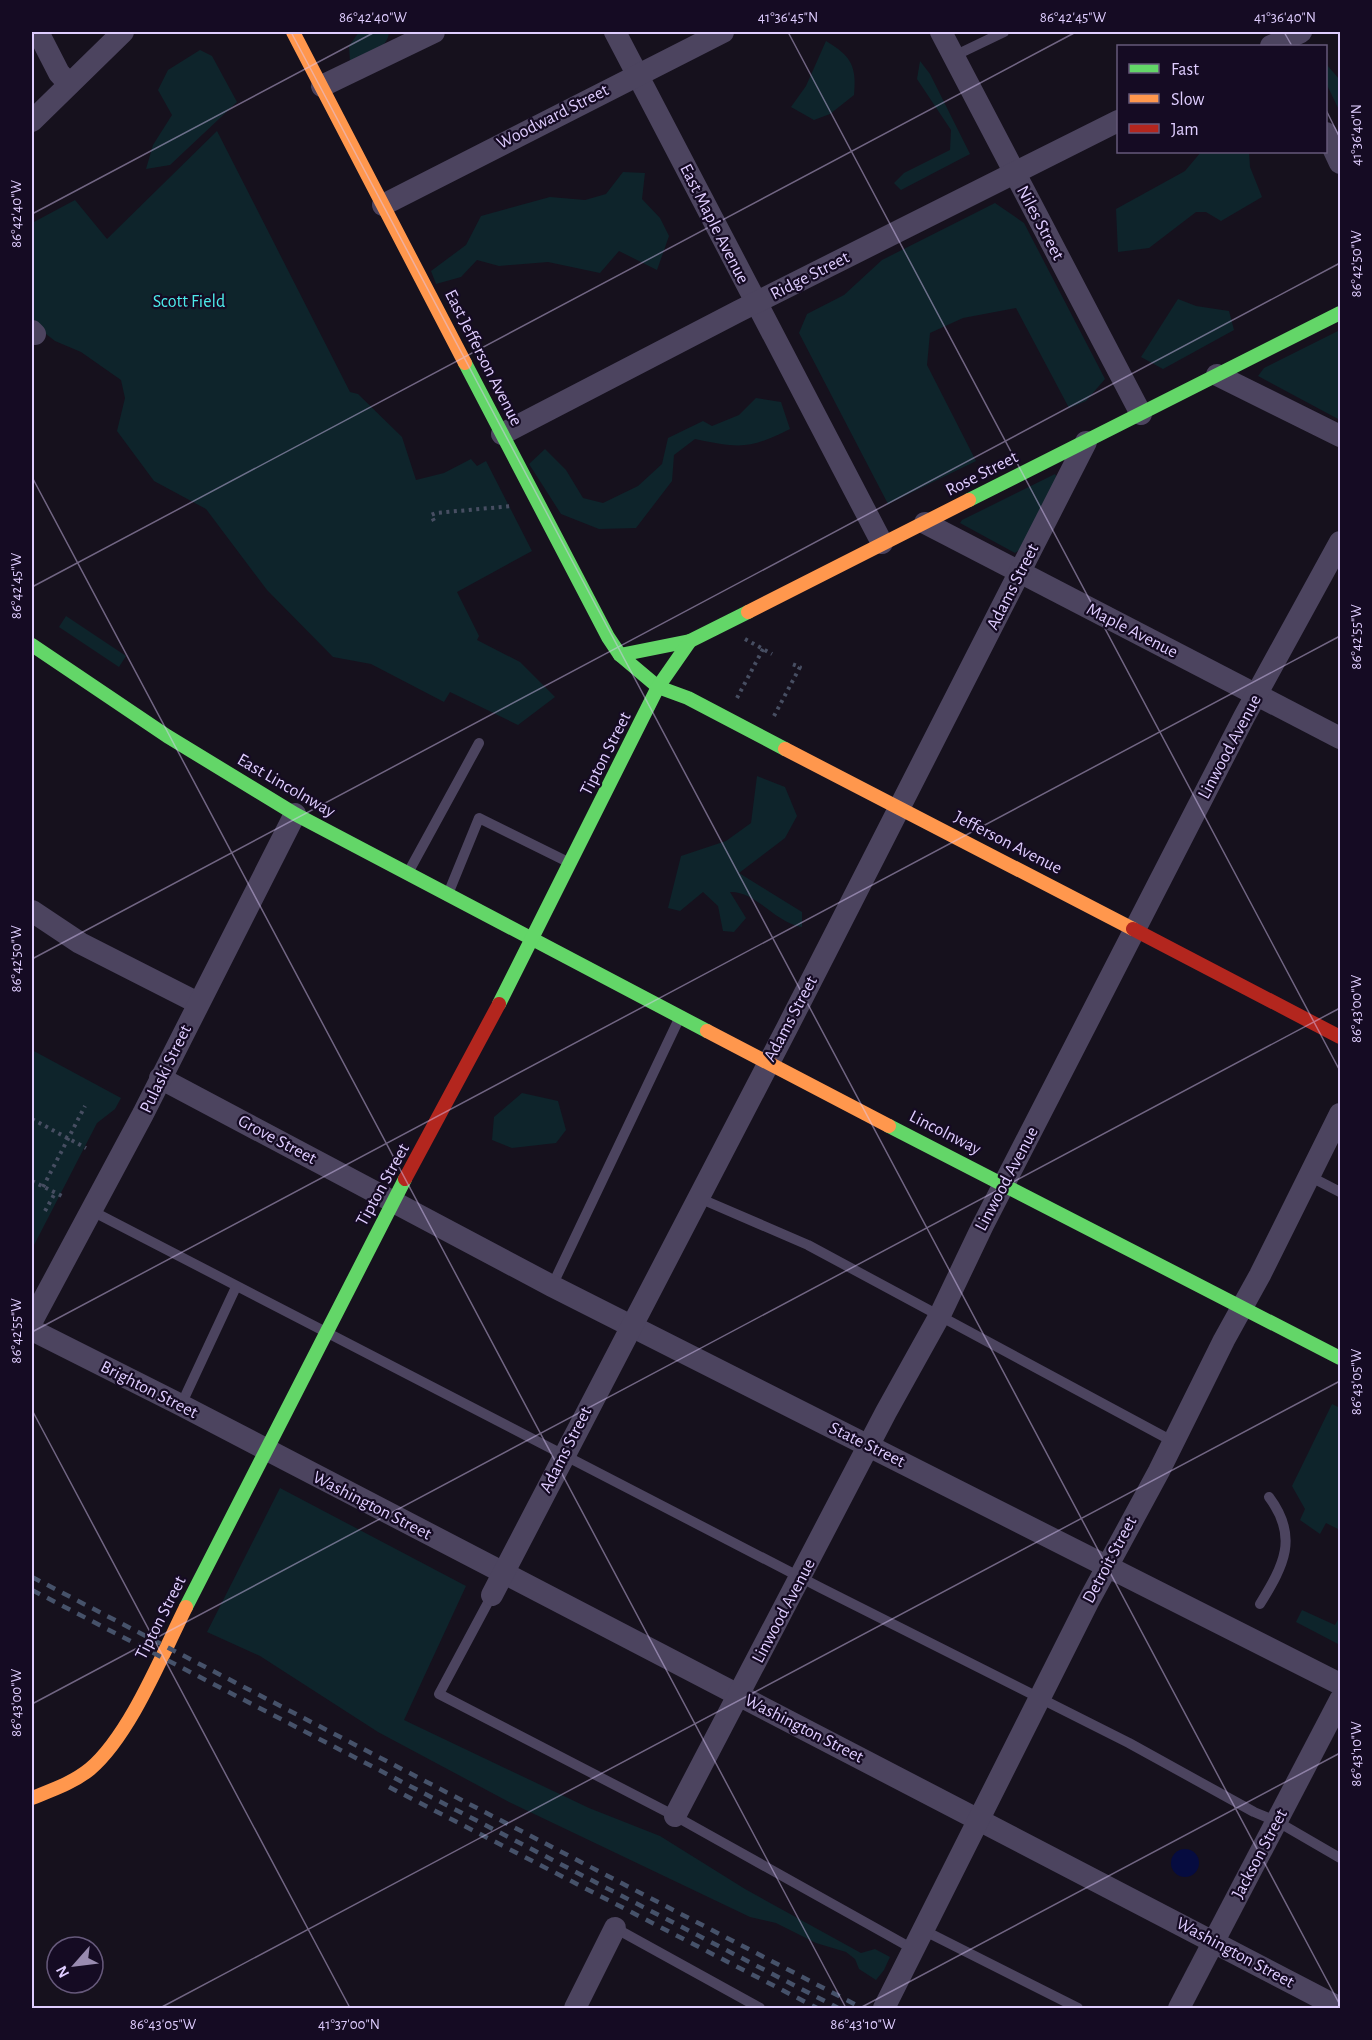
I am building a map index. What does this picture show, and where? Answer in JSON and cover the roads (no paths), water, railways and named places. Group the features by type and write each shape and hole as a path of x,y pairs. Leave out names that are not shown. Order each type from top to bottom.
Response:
{"street":[{"path":"38,32 59,73 69,84"},
{"path":"32,121 123,32"},
{"name":"East Jefferson Avenue","path":"293,32 598,618 620,655 658,687"},
{"path":"322,86 434,32"},
{"name":"East Maple Avenue","path":"615,32 882,543"},
{"name":"Woodward Street","path":"383,205 723,32"},
{"name":"Niles Street","path":"941,32 1013,174 1141,414"},
{"path":"1276,42 1301,32"},
{"name":"Ridge Street","path":"502,434 756,303 1117,123"},
{"path":"1327,135 1341,163"},
{"name":"Rose Street","path":"658,687 690,641 1341,313"},
{"path":"1217,375 1341,436"},
{"name":"Adams Street","path":"492,1595 699,1198 1086,442"},
{"name":"Maple Avenue","path":"925,523 1341,738"},
{"name":"Linwood Avenue","path":"675,1816 802,1578 869,1446 940,1316 1004,1184 1135,928 1257,695 1341,542"},
{"path":"620,655 690,641"},
{"name":"East Lincolnway","path":"32,645 167,735 295,814 533,941"},
{"name":"Jefferson Avenue","path":"658,687 688,698 1135,928 1341,1037"},
{"name":"Tipton Street","path":"32,1798 67,1784 90,1769 106,1751 139,1700 327,1331 533,941 658,687"},
{"name":"Pulaski Street","path":"32,1321 92,1211 295,814"},
{"path":"32,910 80,943 198,1003"},
{"name":"Lincolnway","path":"533,941 1341,1358"},
{"name":"Grove Street","path":"160,1078 395,1202"},
{"name":"Detroit Street","path":"884,2008 1107,1566 1174,1442 1341,1114"},
{"name":"State Street","path":"395,1202 552,1286 1341,1684"},
{"name":"Brighton Street","path":"32,1330 267,1451"},
{"name":"Washington Street","path":"267,1451 1341,2008"},
{"name":"Jackson Street","path":"1179,2008 1341,1700"},
{"path":"574,2008 615,1928"}],"lane":[{"path":"954,57 1004,32"},
{"path":"407,874 479,743"},
{"path":"448,896 480,819 570,864"},
{"path":"552,1286 680,1017"},
{"path":"1309,1176 1341,1192"},
{"path":"699,1198 808,1245 1174,1442"},
{"path":"92,1211 564,1456 1196,1779 1341,1858"},
{"path":"181,1405 236,1287"},
{"path":"1260,1604 1276,1578 1287,1542 1281,1514 1269,1497"},
{"path":"492,1595 439,1694 918,1939 1078,2008"},
{"path":"615,1928 760,2008"}],"railway":[{"path":"32,1577 862,2008"},
{"path":"32,1590 838,2008"},
{"path":"389,1787 817,2008"}],"park label":[{"name":"Scott Field","path":"189,302"}]}
